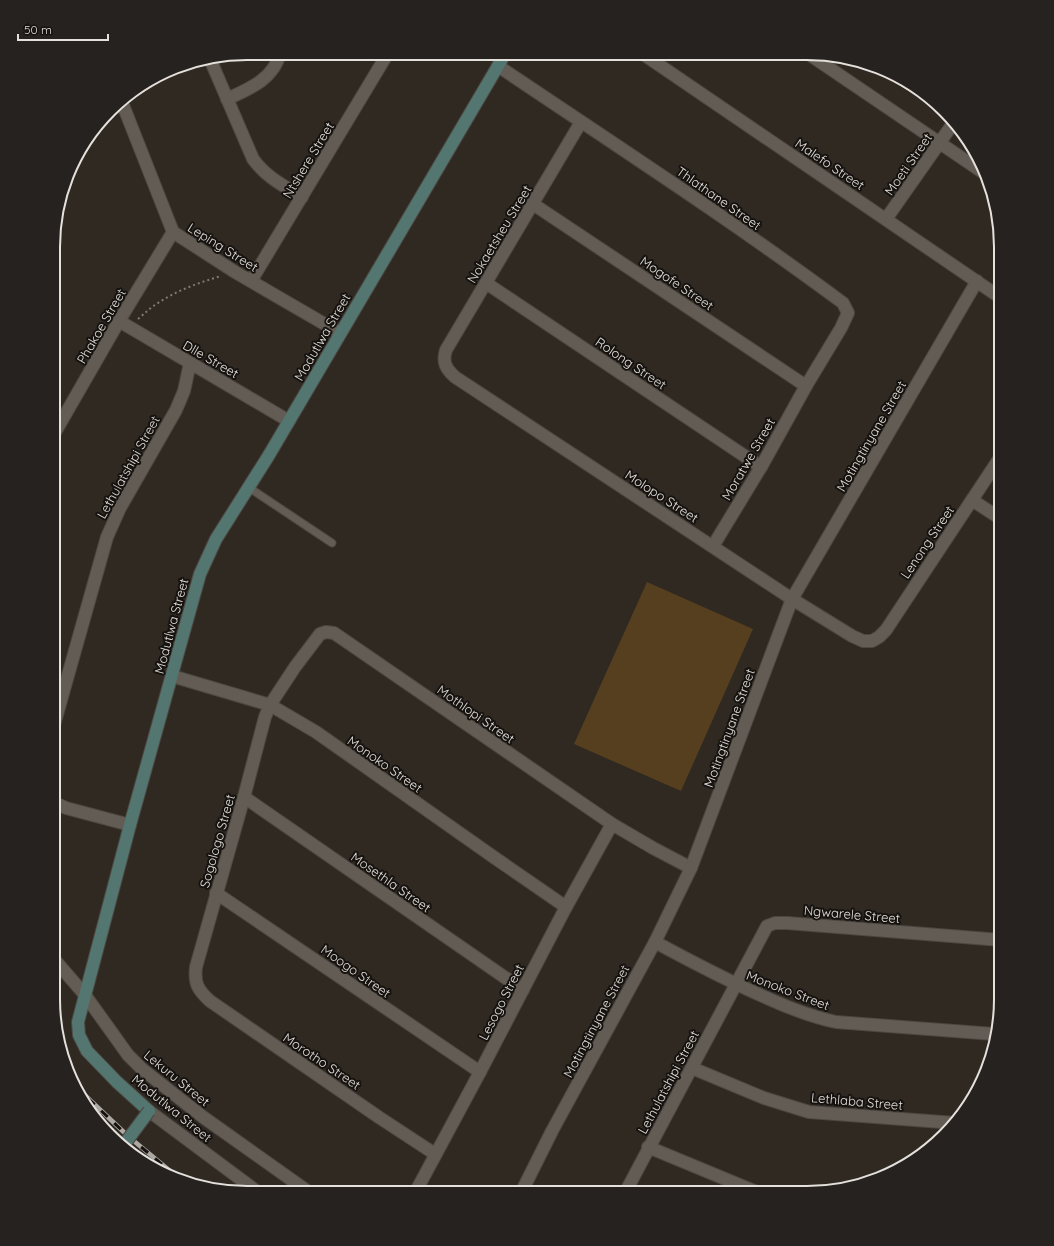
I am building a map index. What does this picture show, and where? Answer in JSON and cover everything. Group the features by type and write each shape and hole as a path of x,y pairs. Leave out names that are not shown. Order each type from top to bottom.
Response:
{"street":[{"path":"227,99 247,90 261,81 272,71 278,60"},
{"name":"Ntshere Street","path":"251,281 384,60"},
{"name":"Modutlwa Street","path":"250,1186 149,1111 117,1082 87,1051 78,1035 78,1022 84,995 200,574 216,539 289,421 502,60"},
{"name":"Malefo Street","path":"652,60 994,293"},
{"path":"817,60 976,167"},
{"path":"212,64 250,152 257,164 273,180 302,197"},
{"name":"Thlathane Street","path":"498,66 685,191 802,272 845,304 848,313 844,323 806,386"},
{"name":"Leping Street","path":"124,106 173,232 235,272 340,333"},
{"name":"Nokaetsheu Street","path":"444,361 446,350 581,122"},
{"name":"Moeti Street","path":"886,219 951,127"},
{"name":"Mogofe Street","path":"533,204 806,386"},
{"name":"Phakoe Street","path":"60,424 123,324 173,232"},
{"name":"Motingtinyane Street","path":"524,1186 655,942 691,868 792,599 977,281"},
{"name":"Rolong Street","path":"486,283 761,467"},
{"name":"Dlle Street","path":"123,324 289,421"},
{"name":"Molopo Street","path":"444,361 448,370 455,377 792,599 852,636 863,641 872,640"},
{"name":"Lethulatshipi Street","path":"60,704 107,537 120,508 176,410 184,391 190,363"},
{"name":"Moratwe Street","path":"713,546 761,467 806,386"},
{"name":"Lenong Street","path":"872,640 879,637 886,630 994,467"},
{"path":"972,500 994,514"},
{"name":"Mothlopi Street","path":"270,705 295,667 320,634 326,632 334,633 612,824 691,868"},
{"name":"Monoko Street","path":"172,676 270,705 316,732 566,907"},
{"name":"Sogologo Street","path":"197,986 195,981 196,967 244,797 257,744 270,705"},
{"name":"Mosethla Street","path":"244,797 523,990"},
{"path":"60,805 130,826"},
{"name":"Lesogo Street","path":"419,1186 566,907 612,824"},
{"name":"Moogo Street","path":"216,893 480,1072"},
{"name":"Ngwarele Street","path":"735,984 764,929 767,926 775,924 787,923 994,939"},
{"name":"Monoko Street","path":"655,942 735,984 788,1007 819,1018 836,1022 990,1034"},
{"name":"Lekuru Street","path":"60,966 84,995 128,1055 142,1069 203,1118 300,1186"},
{"name":"Lethulatshipi Street","path":"628,1186 692,1068 735,984"},
{"name":"Morotho Street","path":"197,986 204,996 233,1017 373,1114 435,1154"},
{"name":"Lethlaba Street","path":"692,1068 764,1098 809,1112 947,1123"},
{"path":"126,1142 149,1111"},
{"path":"648,1147 742,1186"}],"lane":[{"path":"248,488 332,543"}],"path":[{"path":"123,324 193,285 235,272"}],"shaded area":[{"path":"647,582 753,629 681,791 574,744"}],"railway":[{"path":"88,1099 129,1137 167,1168"}]}
